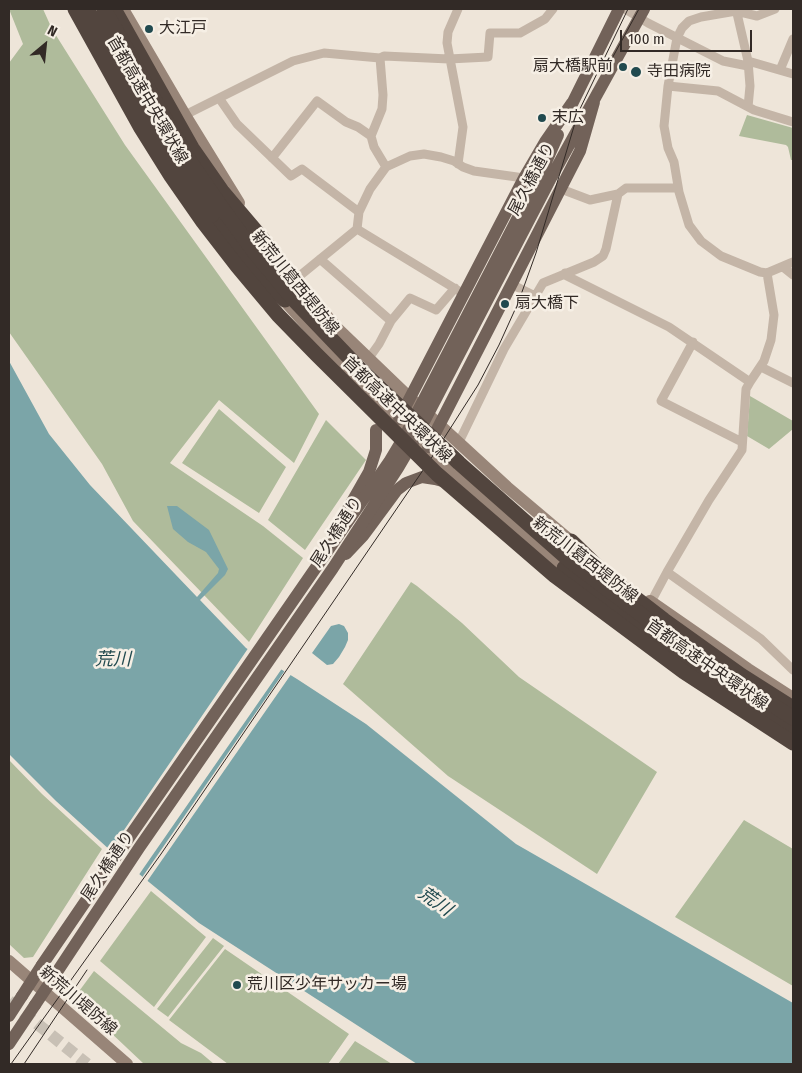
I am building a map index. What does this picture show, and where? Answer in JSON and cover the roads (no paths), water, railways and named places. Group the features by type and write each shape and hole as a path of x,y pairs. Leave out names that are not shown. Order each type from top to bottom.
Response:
{"highway":[{"name":"首都高速中央環状線","path":"75,9 141,128 203,222 272,308 316,354 444,480 555,576 684,672 793,743"},
{"path":"87,9 156,130 212,215 249,265 266,294"},
{"name":"首都高速中央環状線","path":"104,9 191,163 222,208 255,253 294,300 358,367 459,464 570,561 696,656 793,718"},
{"path":"114,9 192,148 222,191 267,244"},
{"path":"249,265 284,300"},
{"path":"571,541 607,576 632,596 741,675 793,708"},
{"path":"564,568 646,633"},
{"path":"596,602 793,731"}],"main road":[{"name":"新荒川葛西堤防線","path":"95,9 157,119 186,166 218,213 284,300 321,341 457,475 564,568 660,639 732,688 793,726"},
{"name":"新荒川葛西堤防線","path":"123,9 229,187 267,244 335,326 507,487 571,541 651,602 793,698"},
{"name":"尾久橋通り","path":"9,1044 139,848 334,568 415,439 547,174 572,103 619,9"},
{"name":"尾久橋通り","path":"9,1016 128,839 389,462 547,174 594,102 642,13"},
{"path":"113,42 110,53 114,67 146,125 208,220 266,294 368,411 374,422 376,450 370,472 335,532 322,559"},
{"path":"428,447 580,151 594,102"},
{"path":"399,419 459,291 545,142 572,103"},
{"path":"334,568 363,536 398,490 406,483 422,477 436,479 453,485 474,499 596,602 727,694 793,736"},
{"name":"新荒川堤防線","path":"9,961 126,1064"}],"street":[{"path":"458,9 448,32 447,43 463,127 458,164"},
{"path":"185,115 293,61 324,54 380,58 384,56 449,59 488,57 490,33 520,33 545,19 553,9"},
{"path":"625,9 642,13 677,38 723,61 748,63 793,74"},
{"path":"775,9 757,16 736,10 701,17 689,21 682,28 677,38 668,86 664,126 689,226 701,241 721,256 760,272 767,273 793,262"},
{"path":"736,10 748,63 750,86 748,107"},
{"path":"780,70 793,39"},
{"path":"380,58 383,94 382,109 371,136 374,147 386,167"},
{"path":"668,86 718,92 748,107 793,122"},
{"path":"219,98 237,124 291,176 302,168 358,212"},
{"path":"272,158 317,101 346,122 358,127 371,136"},
{"path":"297,278 357,228 358,212 370,189 386,167 410,156 424,154 448,159 474,171 524,178"},
{"path":"561,189 590,200 618,194 626,188 678,188"},
{"path":"459,442 504,349 543,282 594,262 603,256 618,194"},
{"path":"357,228 459,291 436,310 410,298 391,321 369,358"},
{"path":"320,259 391,321"},
{"path":"783,267 793,276"},
{"path":"565,273 567,276 669,327 750,382"},
{"path":"651,602 666,572 709,500 742,450 746,389 761,367 771,340 774,315 767,273"},
{"path":"511,284 535,296"},
{"path":"693,342 661,401 742,442"},
{"path":"761,367 793,383"},
{"path":"666,572 761,639 793,670"}],"water":[{"name":"荒川","path":"9,361 49,434 90,485 197,597 218,573 219,569 206,552 188,542 173,529 167,506 177,506 209,530 228,569 225,575 200,600 246,648 366,724 516,844 793,1003 793,1064 417,1064 199,923 111,851 56,801 9,754"},
{"path":"339,624 344,626 348,633 348,640 339,657 333,664 327,665 312,653 331,626"}],"tunnel":[{"path":"9,1001 87,1064"}],"tram line":[{"path":"11,1064 161,854 432,457 478,385 518,303 536,253 578,113 628,9"},
{"path":"609,64 639,9"},
{"path":"24,1064 87,970"}],"place":[{"name":"大江戸","path":"149,29"},
{"name":"扇大橋駅前","path":"623,67"},
{"name":"寺田病院","path":"636,72"},
{"name":"末広","path":"542,118"},
{"name":"扇大橋下","path":"505,304"},
{"name":"荒川区少年サッカー場","path":"237,985"}]}
